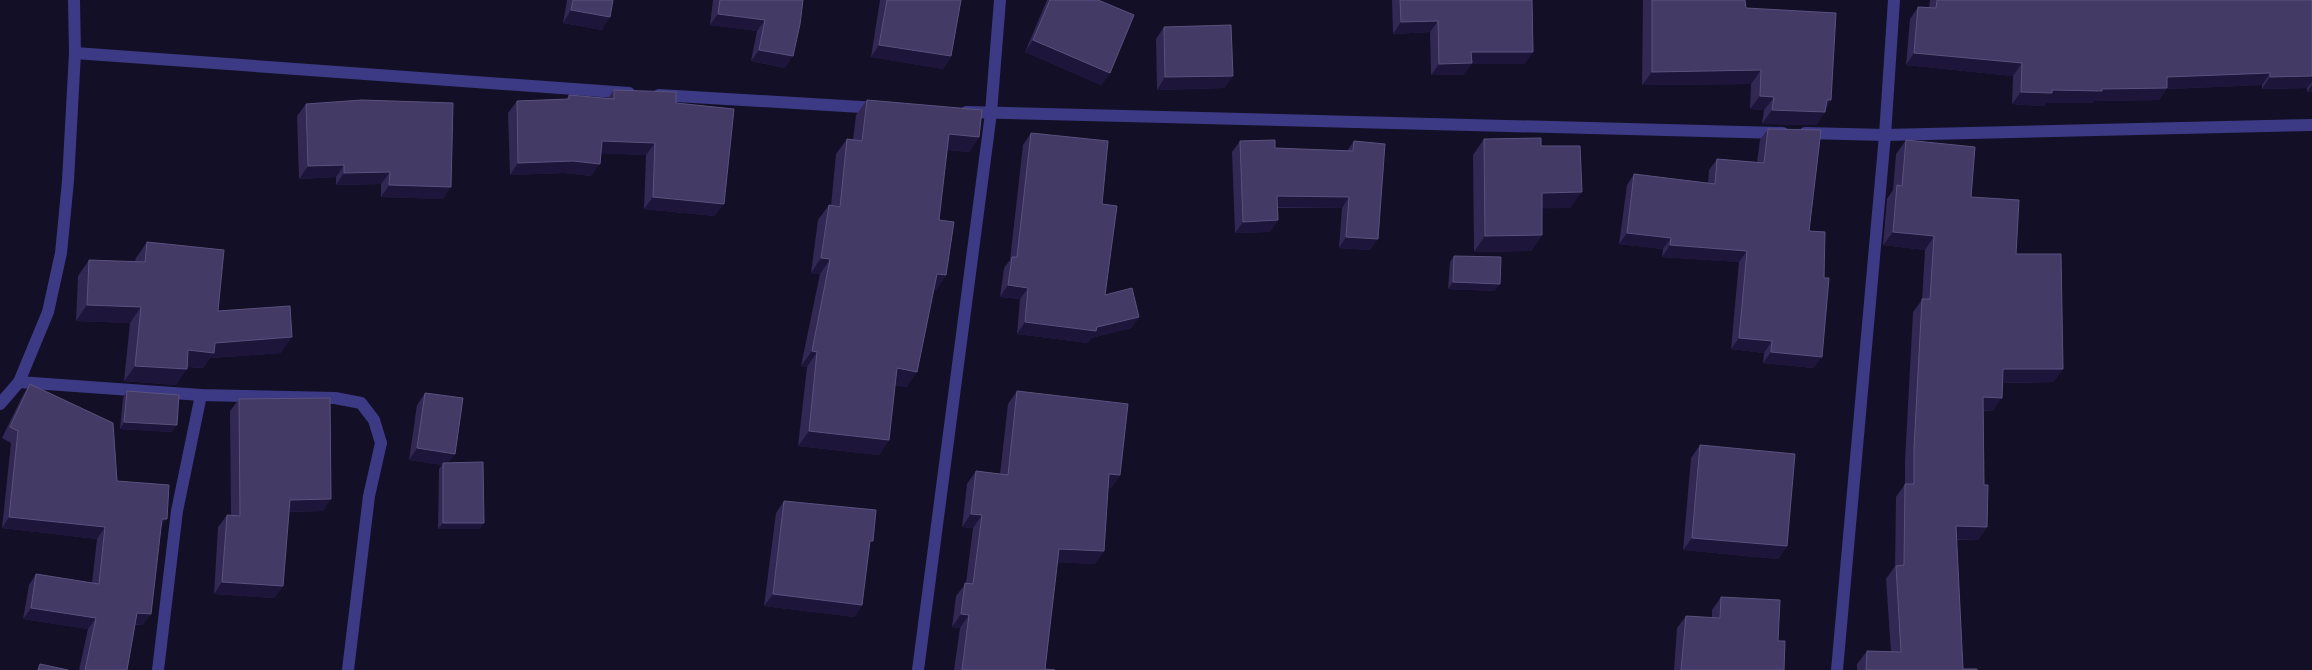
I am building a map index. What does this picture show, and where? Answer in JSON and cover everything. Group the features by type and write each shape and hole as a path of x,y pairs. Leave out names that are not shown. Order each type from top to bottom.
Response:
{"street":[{"path":"0,404 19,382 48,312 61,252 68,181 75,52 74,0"},
{"path":"918,670 991,113 1000,0"},
{"path":"1837,670 1885,136 1894,0"},
{"path":"75,52 642,94 893,108"},
{"path":"952,111 1885,136 2312,124"},
{"path":"19,382 201,395 336,398 361,403 374,420 381,443 369,496 348,670"},
{"path":"158,670 177,511 201,395"}],"building":[{"path":"573,0 613,0 610,17 571,10"},
{"path":"720,0 803,0 793,56 759,50 765,20 718,14"},
{"path":"887,0 961,0 951,56 879,45"},
{"path":"1050,0 1098,0 1134,15 1110,73 1033,40"},
{"path":"1400,0 1532,0 1533,52 1471,52 1472,63 1439,64 1438,21 1401,22"},
{"path":"1652,0 1745,0 1746,8 1836,13 1831,100 1827,100 1825,112 1772,110 1774,97 1760,96 1761,70 1652,72"},
{"path":"1937,0 2312,0 2312,76 2270,77 2270,73 2167,77 2167,88 2102,89 2102,91 2052,90 2052,93 2021,92 2022,63 1914,53 1918,7 1936,8"},
{"path":"1231,25 1233,76 1165,77 1164,27"},
{"path":"614,90 676,92 676,103 734,109 724,204 653,197 655,143 602,141 600,164 573,161 518,163 517,101 569,99 569,95 614,99"},
{"path":"362,100 453,103 451,187 389,185 390,172 344,173 344,165 308,166 306,104"},
{"path":"867,100 982,110 979,137 949,134 939,220 954,222 946,275 937,274 917,372 897,368 889,440 809,431 817,352 812,351 830,259 821,258 829,205 840,207 847,139 862,141"},
{"path":"1768,129 1821,130 1809,231 1825,232 1824,278 1829,278 1822,357 1771,352 1772,341 1739,338 1747,251 1670,245 1671,238 1627,233 1634,174 1715,184 1717,159 1764,163"},
{"path":"1031,133 1108,141 1102,204 1117,206 1105,295 1132,288 1139,317 1097,327 1096,331 1025,322 1028,288 1008,285 1012,257 1017,257"},
{"path":"1541,138 1541,146 1580,146 1582,192 1542,193 1542,235 1485,236 1484,139"},
{"path":"1275,140 1275,148 1353,151 1354,141 1385,144 1378,239 1346,237 1349,197 1277,196 1278,220 1243,222 1240,141"},
{"path":"1906,140 1975,147 1971,197 2019,200 2016,254 2061,254 2063,369 2003,369 2002,398 1983,397 1984,485 1988,485 1987,527 1956,526 1963,669 1977,670 1866,670 1867,651 1901,652 1896,566 1904,565 1905,484 1914,484 1914,448 1922,299 1930,299 1934,236 1893,232 1897,185 1902,186"},
{"path":"147,242 224,250 218,311 290,306 292,337 215,343 214,353 188,350 187,369 135,366 141,307 87,305 89,260 145,262"},
{"path":"1454,256 1501,257 1500,284 1453,282"},
{"path":"30,384 113,423 117,481 169,485 167,519 162,519 151,614 137,613 127,670 85,670 96,618 31,608 36,574 99,584 105,527 9,517 18,431 10,427"},
{"path":"127,391 179,395 177,425 124,422"},
{"path":"1017,391 1128,404 1120,475 1109,474 1104,551 1059,549 1045,669 1055,670 962,670 969,615 961,614 965,583 973,584 982,515 971,514 976,471 1008,475"},
{"path":"425,393 463,398 455,454 417,448"},
{"path":"330,398 331,499 290,500 283,586 222,582 227,515 240,516 239,399"},
{"path":"1700,445 1795,454 1787,546 1692,538"},
{"path":"483,462 484,523 443,523 443,463"},
{"path":"784,501 876,510 873,541 870,541 862,605 773,594"},
{"path":"1721,597 1780,600 1778,641 1785,641 1784,670 1681,670 1686,616 1720,618"},
{"path":"40,664 68,670 38,670"}]}
